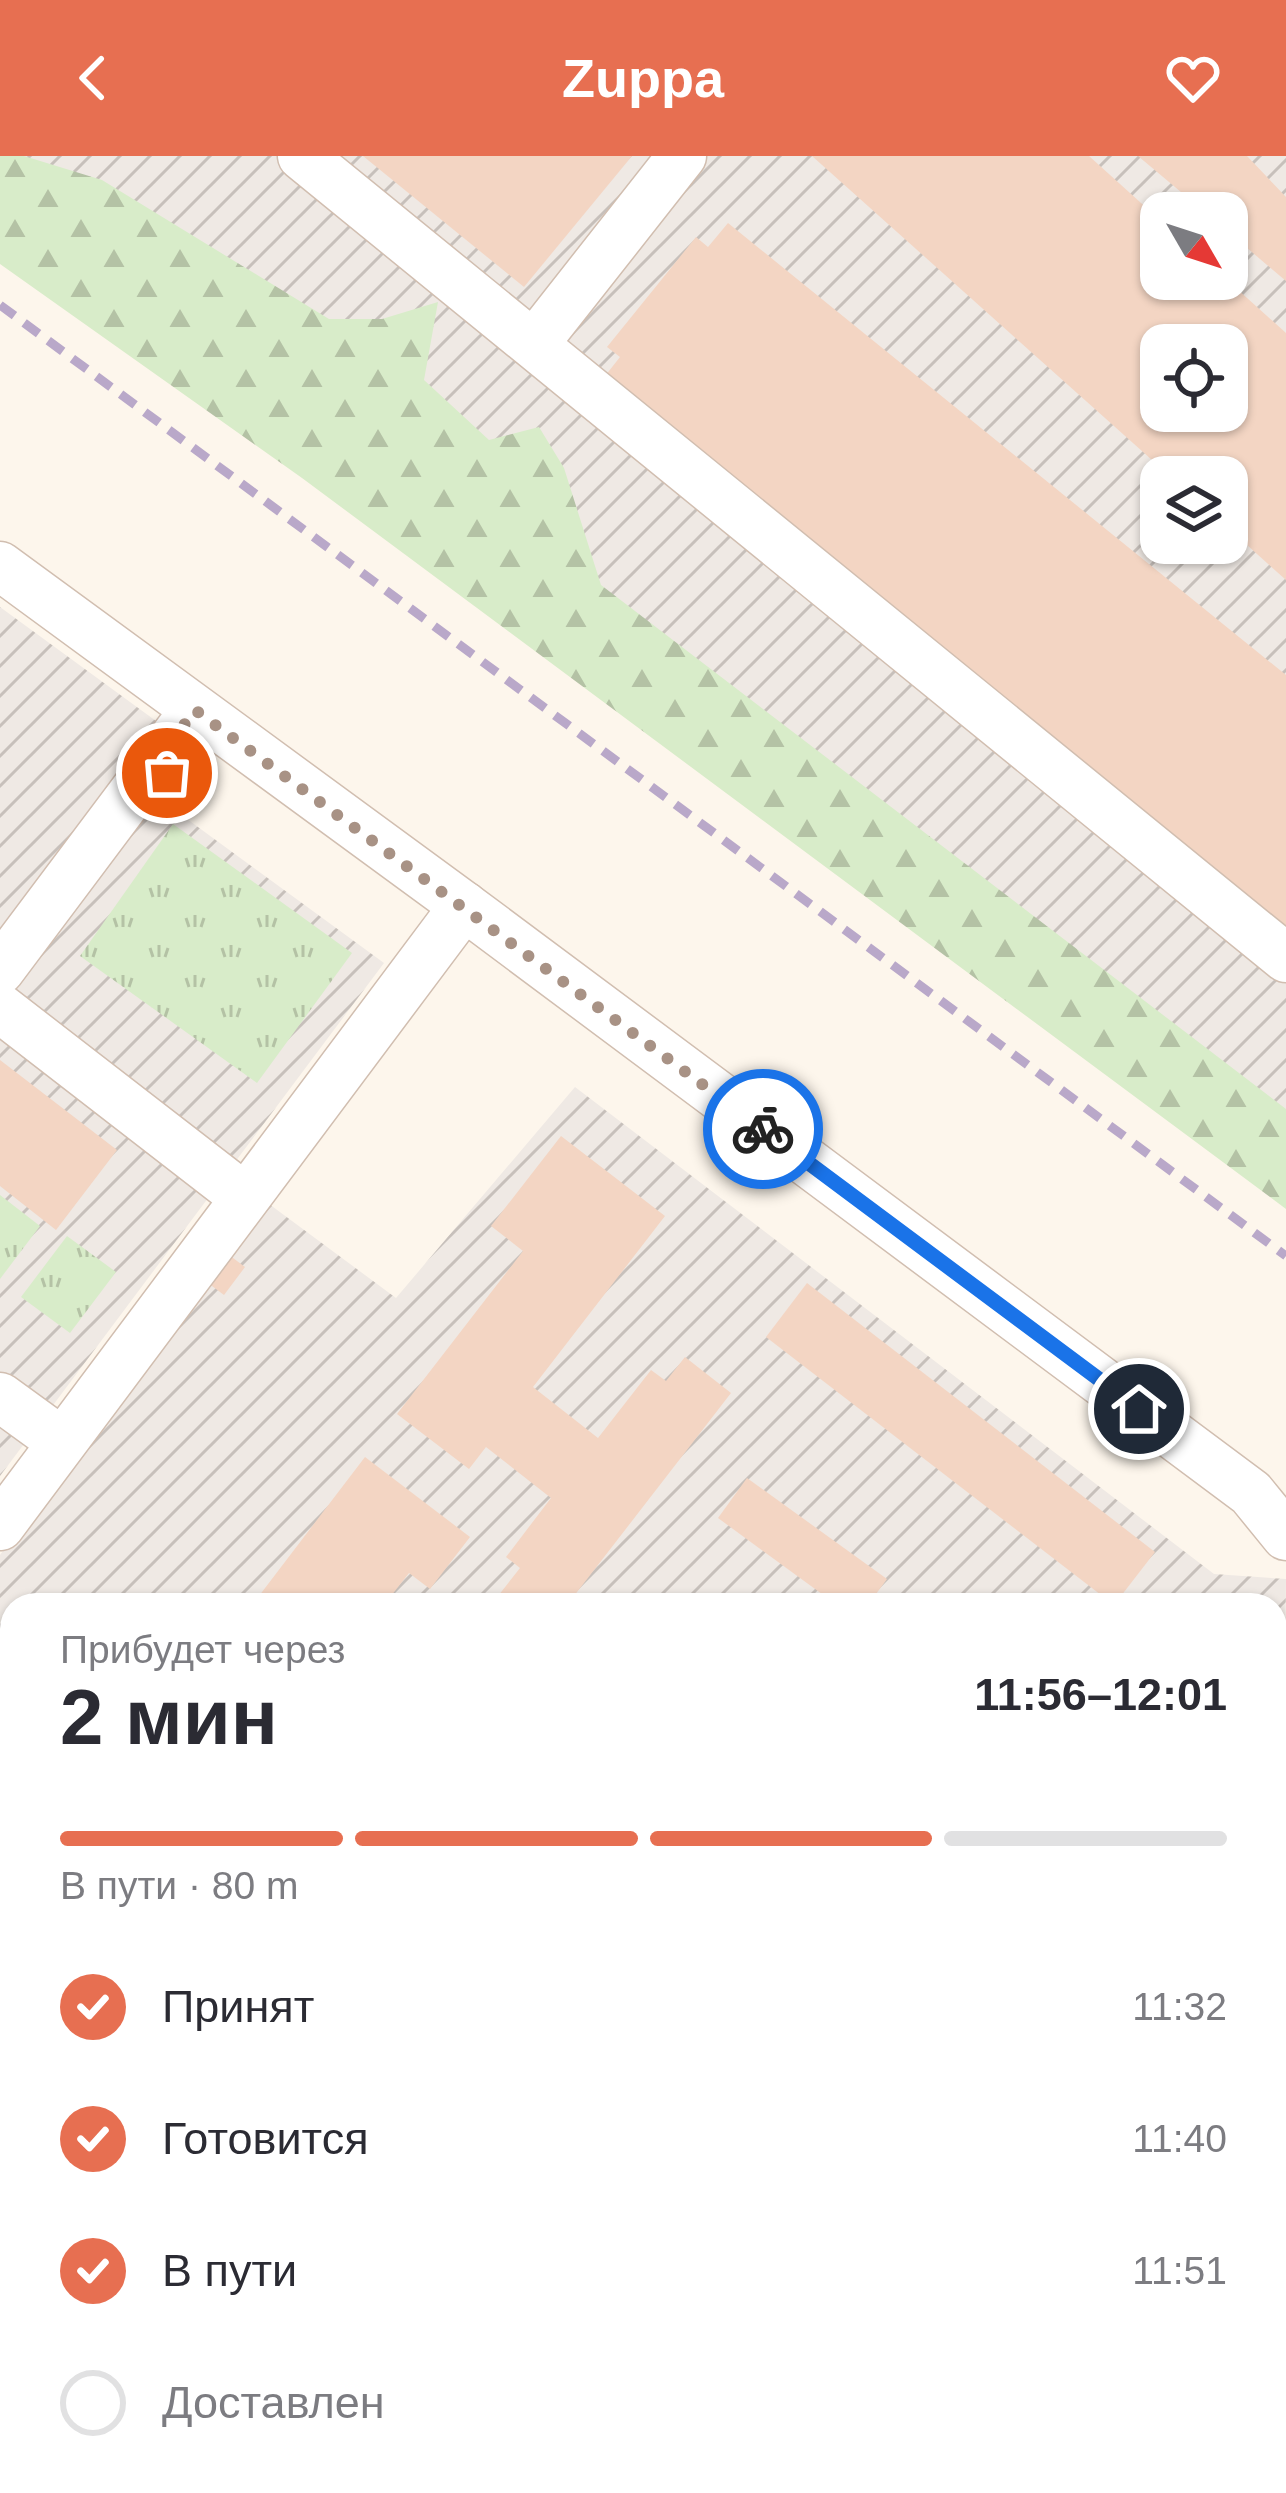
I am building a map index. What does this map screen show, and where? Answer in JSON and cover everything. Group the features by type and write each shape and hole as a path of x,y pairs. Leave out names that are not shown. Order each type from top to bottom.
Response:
{"street":[{"path":"302,156 1286,958"},
{"path":"534,344 682,156"},
{"path":"0,566 1251,1493 1286,1536"},
{"path":"0,970 161,769 195,710"},
{"path":"0,1526 464,906"},
{"path":"0,1008 243,1196"},
{"path":"0,1396 62,1442"}],"shaded area":[{"path":"0,156 1286,156 1286,1160"},
{"path":"0,607 182,740 146,789 384,963 0,1476"},
{"path":"575,1087 1214,1574 1286,1579 1286,1593 0,1593 0,1555 265,1201 396,1298"}],"green space":[{"path":"0,156 24,156 102,180 329,319 382,319 438,302 424,380 489,440 539,427 564,468 601,585 1286,1109 1286,1209 302,478 0,264"},
{"path":"173,824 352,953 257,1083 80,956"},
{"path":"0,1195 40,1226 0,1279"},
{"path":"67,1236 116,1272 70,1333 21,1297"}],"building":[{"path":"363,156 632,156 524,287"},
{"path":"812,156 1089,156 1140,202 1140,300 1248,299 1286,333 1286,580 1248,546 1248,456 1148,456"},
{"path":"1138,156 1247,156 1286,197 1286,281 1248,249 1248,192 1181,192"},
{"path":"728,223 1140,557 1140,564 1149,564 1286,675 1286,927 605,376 620,357 607,347 696,237 708,247"},
{"path":"0,1060 117,1150 56,1230 0,1186"},
{"path":"561,1136 665,1216 533,1387 598,1438 651,1370 666,1381 685,1357 731,1393 576,1593 500,1593 520,1568 506,1557 551,1498 486,1447 469,1469 397,1414 523,1251 491,1226"},
{"path":"229,1255 245,1267 224,1295 208,1283"},
{"path":"807,1283 1155,1552 1123,1593 1098,1593 766,1337"},
{"path":"365,1457 470,1537 430,1589 409,1573 393,1593 261,1593"},
{"path":"747,1478 887,1579 877,1593 821,1593 718,1518"}],"railway":[{"path":"0,305 1286,1256"}],"way so far":[{"path":"167,773 155,765 195,710 763,1129"}],"route":[{"path":"763,1129 1139,1409"}]}
